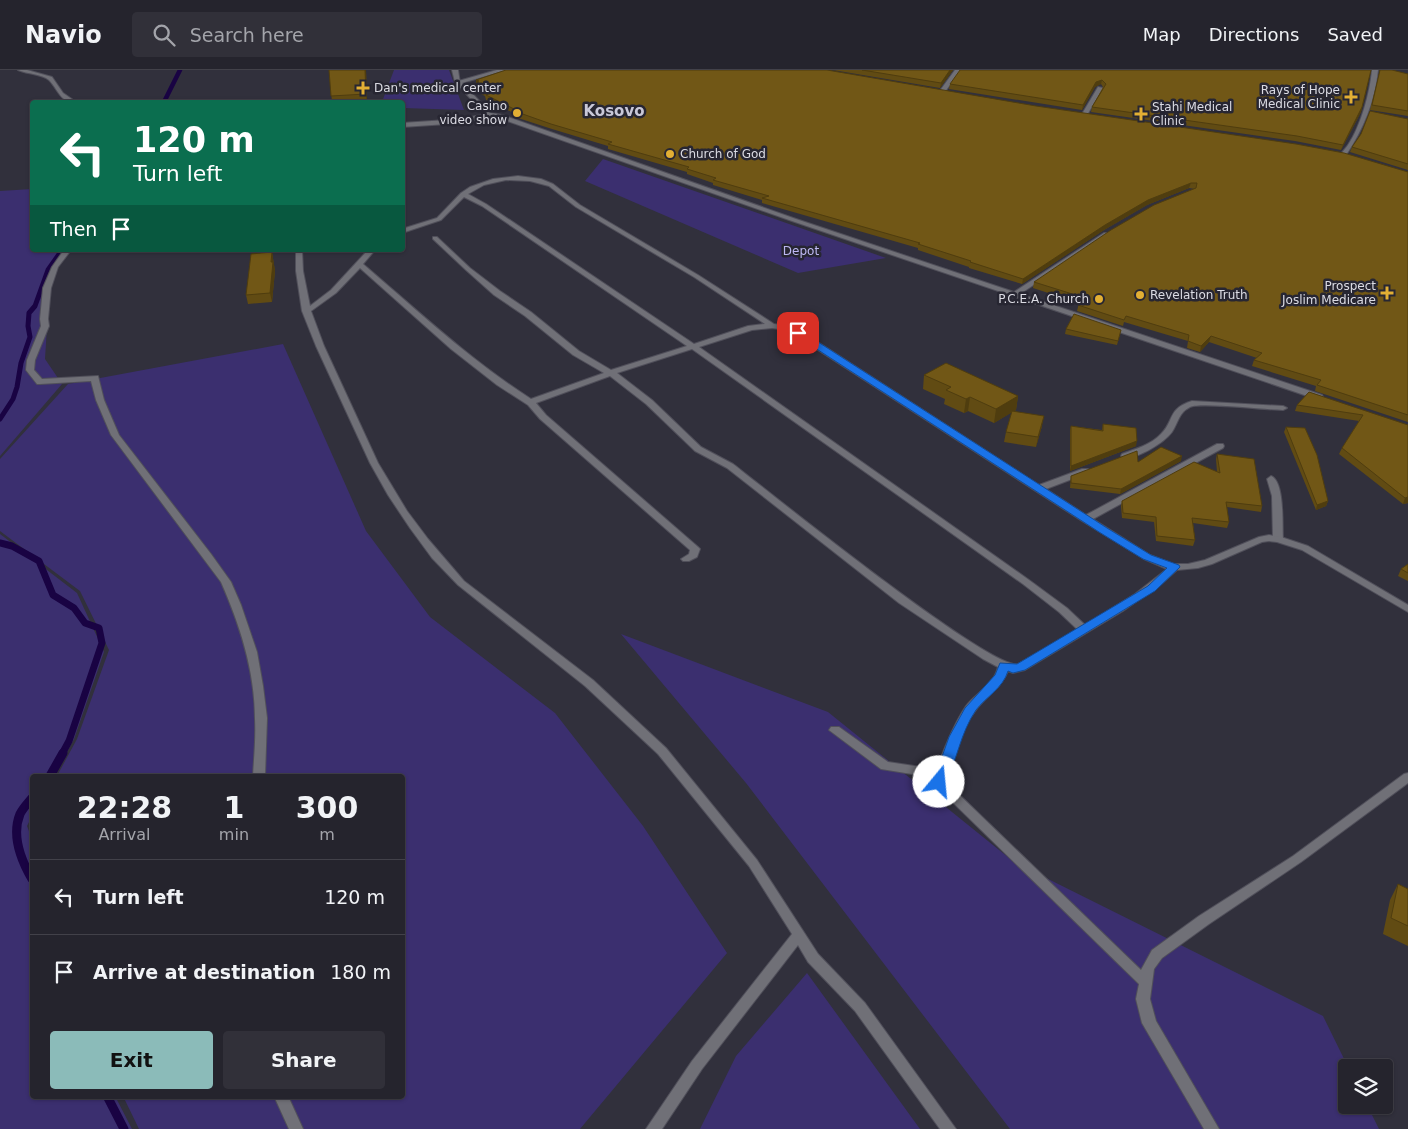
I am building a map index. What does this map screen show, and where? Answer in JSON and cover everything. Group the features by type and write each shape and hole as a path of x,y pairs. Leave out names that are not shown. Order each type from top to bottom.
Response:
{"street":[{"path":"21,70 50,78 56,89 70,100"},
{"path":"30,72 38,70"},
{"path":"455,70 458,82 488,114"},
{"path":"458,82 503,70"},
{"path":"951,93 940,91 958,70"},
{"path":"1344,154 1351,145 1365,112 1375,70"},
{"path":"1086,114 1100,88"},
{"path":"1365,112 1373,113"},
{"path":"1077,113 1094,115"},
{"path":"405,125 462,121 488,114 500,116 794,220 1330,402"},
{"path":"1334,152 1353,156"},
{"path":"405,230 440,218 464,194 480,185 505,180 532,180 551,185 578,206 696,276 772,326"},
{"path":"464,194 484,205 692,346 1026,582 1063,610 1084,629"},
{"path":"1015,294 1066,259 1115,229"},
{"path":"435,238 497,293 528,314 576,353 609,373 649,402 698,449 730,466 903,600 986,657 1004,666 1013,669 1020,667 1152,589 1175,567"},
{"path":"67,252 55,268 47,288 45,326 31,360 30,370 40,382 95,378 94,382 100,400 115,435 226,582 244,625 252,652 258,686 261,718 259,774"},
{"path":"299,252 299,274 311,326 374,463 408,519 460,583 590,683 662,751 753,863 813,958 870,1021 949,1129"},
{"path":"306,311 326,300 370,252"},
{"path":"359,264 448,342 500,383 531,404 543,418 695,549 694,554 686,559"},
{"path":"531,404 537,399 609,373 751,328 772,326 787,328 1147,557 1175,567 1200,565 1259,540 1278,539 1305,548 1408,609"},
{"path":"1113,461 1153,444 1162,438 1170,429 1177,410 1182,406 1195,403 1283,408"},
{"path":"1085,519 1220,446"},
{"path":"1038,488 1094,468"},
{"path":"1271,479 1277,496 1278,539"},
{"path":"939,782 955,737 971,708 1000,677 1004,666"},
{"path":"835,730 884,766 921,771 939,782 1146,983"},
{"path":"1212,1129 1149,1023 1143,1000 1148,968 1157,954 1204,920 1297,859 1408,777"},
{"path":"653,1129 698,1065 799,934"},
{"path":"282,1099 296,1129"}],"green space":[{"path":"394,70 449,70 464,110 405,108 405,100 383,100"},
{"name":"Depot","path":"603,159 886,258 798,273 585,181"},
{"path":"30,189 30,252 67,252 61,260 52,286 45,359 62,384 0,456 0,191"},
{"path":"283,344 366,531 430,617 555,713 643,826 727,953 580,1129 139,1129 124,1099 405,1099 405,774 58,774 77,739 109,650 80,591 0,531 0,459 68,384"},
{"path":"0,534 77,593 104,652 74,739 55,774 30,774 30,820 27,826 30,834 30,1099 117,1099 132,1129 0,1129"},
{"path":"621,634 828,712 1014,862 1323,1016 1344,1059 1338,1059 1338,1114 1372,1114 1379,1129 1010,1129 746,783"},
{"path":"807,973 920,1129 700,1129 736,1056"}],"building":[{"path":"329,70 365,70 366,94 331,96"},
{"path":"506,70 827,70 1036,106 1296,144 1344,153 1408,172 1408,415 1317,385 1321,380 1254,360 1262,353 1211,336 1201,346 1188,341 1189,335 1126,316 1124,320 1078,305 1082,297 1034,282 1111,230 1154,205 1196,188 1197,183 1191,183 1148,200 1105,225 1023,279 918,244 920,243 762,198 769,196 713,180 716,178 687,169 689,167 608,144 612,142 517,112 520,112 486,95 488,94 485,93 488,92 479,88 482,87 478,85 481,84 476,82 479,81 476,80"},
{"path":"862,70 950,70 941,83"},
{"path":"960,70 1371,70 1362,107 1343,145 1297,136 1092,107 1106,84 1102,80 1096,82 1083,105 950,84"},
{"path":"1380,70 1392,70 1408,74 1408,111 1372,105"},
{"path":"1370,111 1408,119 1408,164 1352,147 1361,134"},
{"path":"272,252 270,293 246,295 251,254"},
{"path":"1074,314 1121,330 1118,341 1066,329"},
{"path":"946,363 1018,396 996,409 970,397 966,399 946,390 951,387 924,375"},
{"path":"1309,392 1408,425 1408,497 1405,498 1342,448 1363,415 1297,405"},
{"path":"1012,411 1044,416 1038,437 1006,432"},
{"path":"1103,424 1136,428 1137,441 1071,466 1071,426 1103,431"},
{"path":"1286,427 1305,428 1317,455 1328,501 1317,505"},
{"path":"1161,447 1182,456 1121,489 1071,483 1071,476 1137,451 1138,462"},
{"path":"1217,454 1254,459 1262,506 1226,502 1229,522 1192,518 1195,540 1157,536 1156,517 1123,513 1122,501 1194,462 1220,473"},
{"path":"1408,564 1408,573 1401,569"},
{"path":"1398,884 1408,889 1408,926 1391,918"}],"waterway":[{"path":"165,100 180,70"},
{"path":"0,419 13,399 17,387 21,363 30,337 28,326 29,313 35,306 48,270 61,252"},
{"path":"0,543 12,546 39,561 53,595 74,608 85,623 99,628 102,643 69,741 62,754"},
{"path":"51,774 63,753"},
{"path":"30,800 20,814 17,822 18,848 30,875"},
{"path":"109,1099 124,1129"}],"place":[{"name":"Dan's medical center","path":"363,88"},
{"name":"Rays of Hope Medical Clinic","path":"1351,97"},
{"name":"Casino video show","path":"517,113"},
{"name":"Stahi Medical Clinic","path":"1141,114"},
{"name":"Church of God","path":"670,154"},
{"name":"Prospect Joslim Medicare","path":"1387,293"},
{"name":"Revelation Truth","path":"1140,295"},
{"name":"P.C.E.A. Church","path":"1099,299"}],"district":[{"name":"Kosovo","path":"614,111"}],"route":[{"path":"798,333 1103,530 1147,557 1164,565 1175,567 1152,589 1103,619 1020,667 1013,669 1004,666 1000,677 971,708 955,737 939,782"}]}
